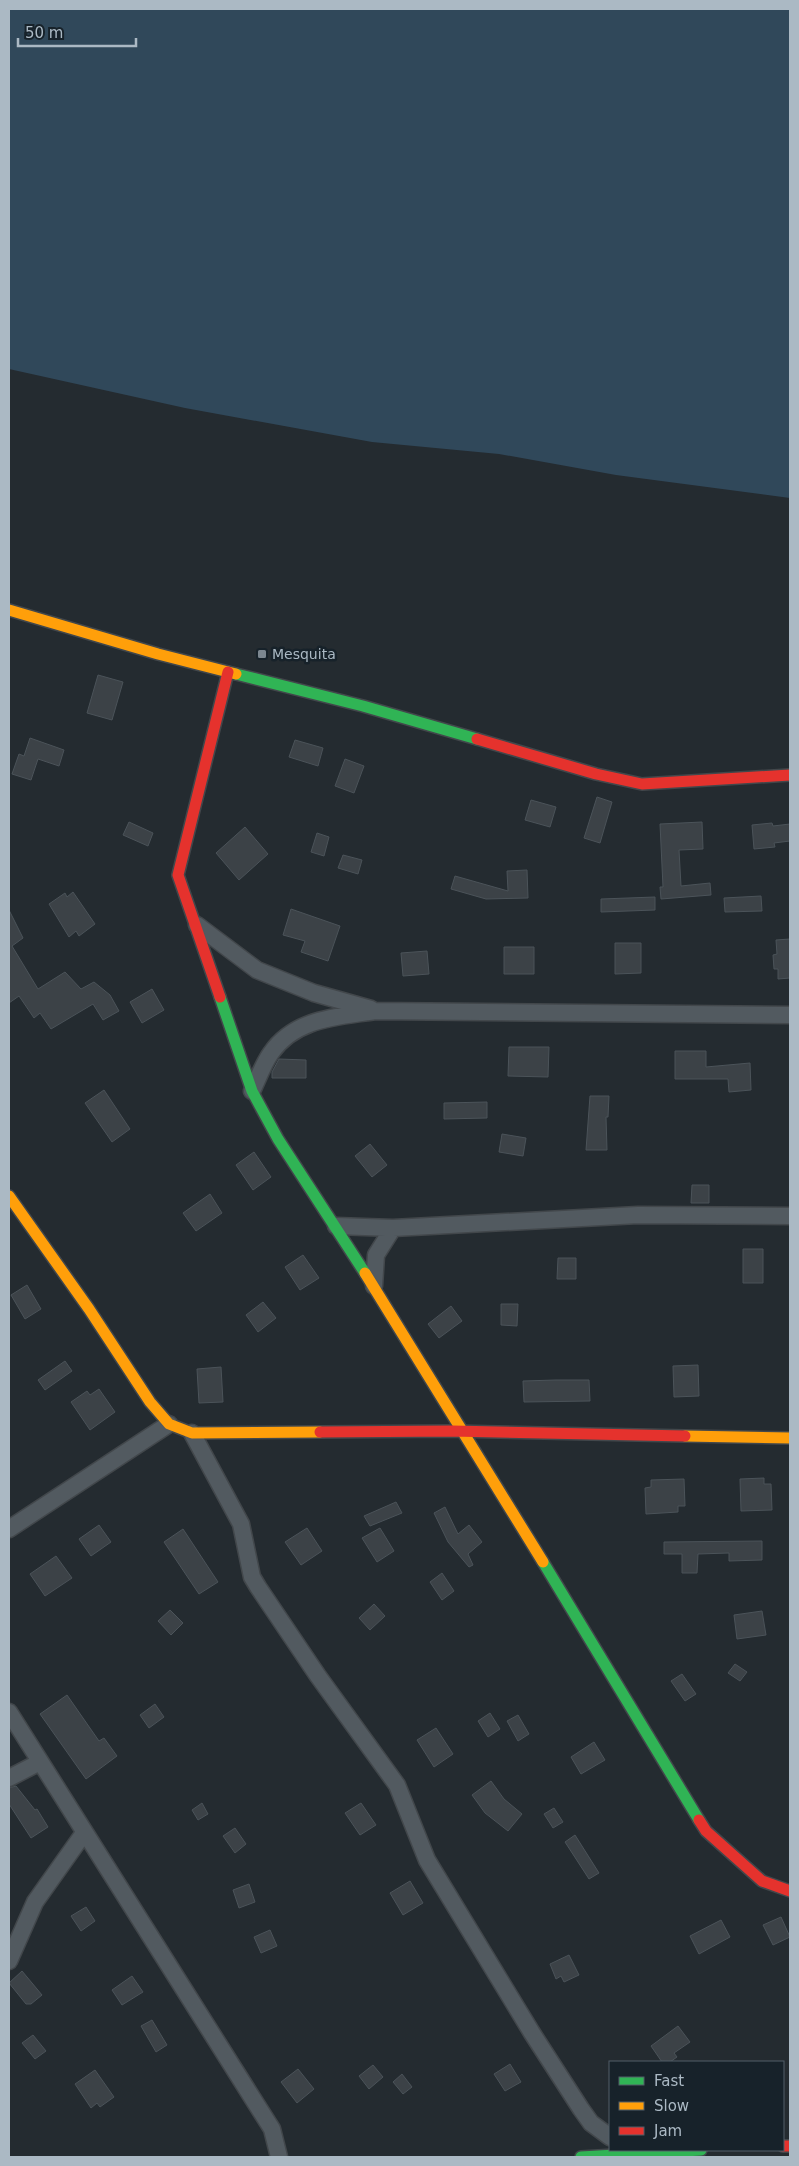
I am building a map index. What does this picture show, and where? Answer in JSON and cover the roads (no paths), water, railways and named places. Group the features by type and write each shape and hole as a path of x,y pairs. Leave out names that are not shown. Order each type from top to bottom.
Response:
{"street":[{"path":"9,610 228,672 363,706 596,774 642,784 790,775"},
{"path":"228,672 178,875 252,1091 278,1139 336,1226 464,1431 706,1830 762,1881 790,1891"},
{"path":"197,926 258,970 314,993 375,1011"},
{"path":"252,1091 269,1055 288,1034 317,1020 375,1011 790,1016"},
{"path":"9,1196 89,1310 150,1402 169,1424 192,1434 464,1431 790,1438"},
{"path":"336,1226 393,1228 638,1215 790,1216"},
{"path":"374,1286 376,1255 393,1228"},
{"path":"9,1529 169,1424"},
{"path":"192,1434 241,1524 252,1577 318,1676 398,1786 427,1860 581,2109 591,2123 609,2136"},
{"path":"9,1712 272,2129 279,2157"},
{"path":"9,1778 40,1762"},
{"path":"9,1961 34,1902 84,1833"},
{"path":"581,2157 642,2151"}],"water":[{"path":"9,9 790,9 790,498 616,475 499,454 372,442 185,408 9,369"}],"place":[{"name":"Mesquita","path":"262,654"}]}
